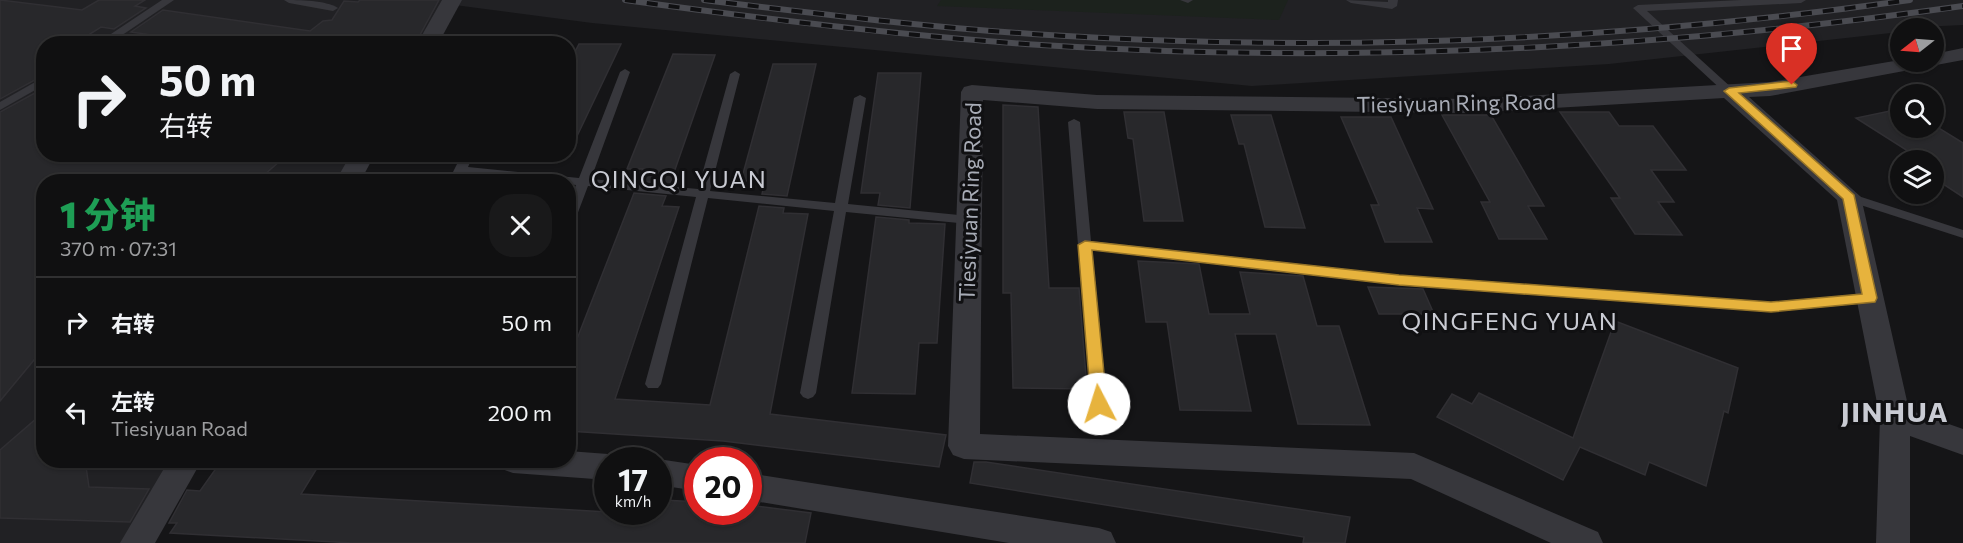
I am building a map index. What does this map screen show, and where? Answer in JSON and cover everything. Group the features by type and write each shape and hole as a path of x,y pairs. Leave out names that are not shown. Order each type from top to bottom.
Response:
{"street":[{"path":"432,36 452,0"},
{"path":"1944,58 1963,54"},
{"name":"Tiesiyuan Ring Road","path":"1586,543 1414,466 964,446 972,92 1097,102 1471,106 1770,88 1890,68"},
{"path":"1729,91 1849,197 1894,418 1893,543"},
{"path":"1894,418 1963,442"},
{"path":"576,465 594,466"},
{"path":"137,543 181,468"},
{"path":"762,488 1099,543"}],"lane":[{"path":"113,36 169,0"},
{"path":"290,0 333,8"},
{"path":"1351,0 1392,6 1393,0"},
{"path":"1729,91 1638,8 1801,0"},
{"path":"576,202 625,72"},
{"path":"653,384 735,74"},
{"path":"0,107 36,85"},
{"path":"808,393 860,98"},
{"path":"1074,122 1099,404"},
{"path":"576,182 969,220"},
{"path":"1849,197 1963,234"},
{"path":"1085,245 1399,280 1759,306 1870,298"}],"shaded area":[{"path":"0,0 1963,0 1963,25 1944,26 1944,18 1890,18 1890,33 1609,64 1252,86 592,23 447,4 428,36 36,36 36,162 356,162 349,174 36,174 36,468 180,468 137,543 0,543"},
{"path":"941,0 1288,0 1279,20 937,6"}],"building":[{"path":"0,0 82,10 99,0 145,0 135,6 146,8 114,29 101,27 87,36 36,36 36,79 0,99"},
{"path":"360,0 439,0 419,36 159,36 131,32 163,10 310,31 323,21 332,20 344,1 358,2"},
{"path":"579,44 621,44 576,138 576,50"},
{"path":"673,54 715,55 670,184 638,181 643,169 627,169"},
{"path":"773,64 816,64 787,196 762,194 765,181 741,181"},
{"path":"878,73 921,73 910,208 878,205 880,193 861,193"},
{"path":"36,92 36,162 279,162 265,174 36,174 36,358 0,401 0,112"},
{"path":"1003,105 1038,107 1049,288 1079,288 1087,389 1013,388 1011,293 1003,293"},
{"path":"1890,111 1890,138 1944,138 1944,131 1963,143 1963,197 1944,185 1944,150 1906,150 1856,118"},
{"path":"1124,112 1164,112 1183,221 1144,221 1133,139 1128,138"},
{"path":"1560,112 1609,112 1619,126 1653,126 1686,170 1651,170 1674,202 1658,202 1682,235 1635,234 1611,198 1620,198"},
{"path":"1231,115 1271,115 1305,228 1265,227 1244,144 1239,144"},
{"path":"1442,115 1491,115 1544,206 1528,206 1547,239 1499,239 1481,202 1490,202"},
{"path":"1341,117 1391,117 1433,209 1417,208 1432,242 1385,242 1371,205 1379,205"},
{"path":"634,193 666,196 662,206 679,207 615,399 710,405 759,206 784,208 783,213 808,214 770,414 946,435 939,467 723,441 576,432 576,342"},
{"path":"876,217 909,220 909,223 945,224 937,343 919,343 915,394 852,393"},
{"path":"1138,261 1199,264 1209,314 1250,314 1240,272 1303,276 1317,326 1339,326 1370,425 1298,424 1276,334 1235,334 1251,411 1180,410 1167,322 1146,322"},
{"path":"1368,287 1423,289 1434,314 1379,314"},
{"path":"1615,321 1738,368 1728,413 1724,411 1706,486 1649,462 1645,475 1580,447 1563,480 1437,417 1452,394 1472,404 1479,393 1573,438"},
{"path":"36,419 36,468 86,468 89,487 149,489 130,522 0,518 0,450"},
{"path":"974,462 1350,517 1345,543 1303,543 1304,537 970,483"},
{"path":"216,468 317,468 301,494 594,511 594,525 672,525 672,500 684,501 684,525 762,525 762,507 811,513 805,543 353,543 170,533 177,523 169,523 187,490 200,491"}],"railway":[{"path":"625,0 937,37 1156,51 1271,53 1503,49 1618,42 1734,33 1963,6"},
{"path":"704,0 962,29 1157,40 1265,43 1480,39 1588,33 1696,25 1910,0"}],"district":[{"name":"QINGQI YUAN","path":"679,180"},
{"name":"QINGFENG YUAN","path":"1510,322"},
{"name":"JINHUA","path":"1895,412"}],"route":[{"path":"1099,404 1085,245 1399,280 1771,307 1870,298 1849,197 1729,91 1792,85"}]}
